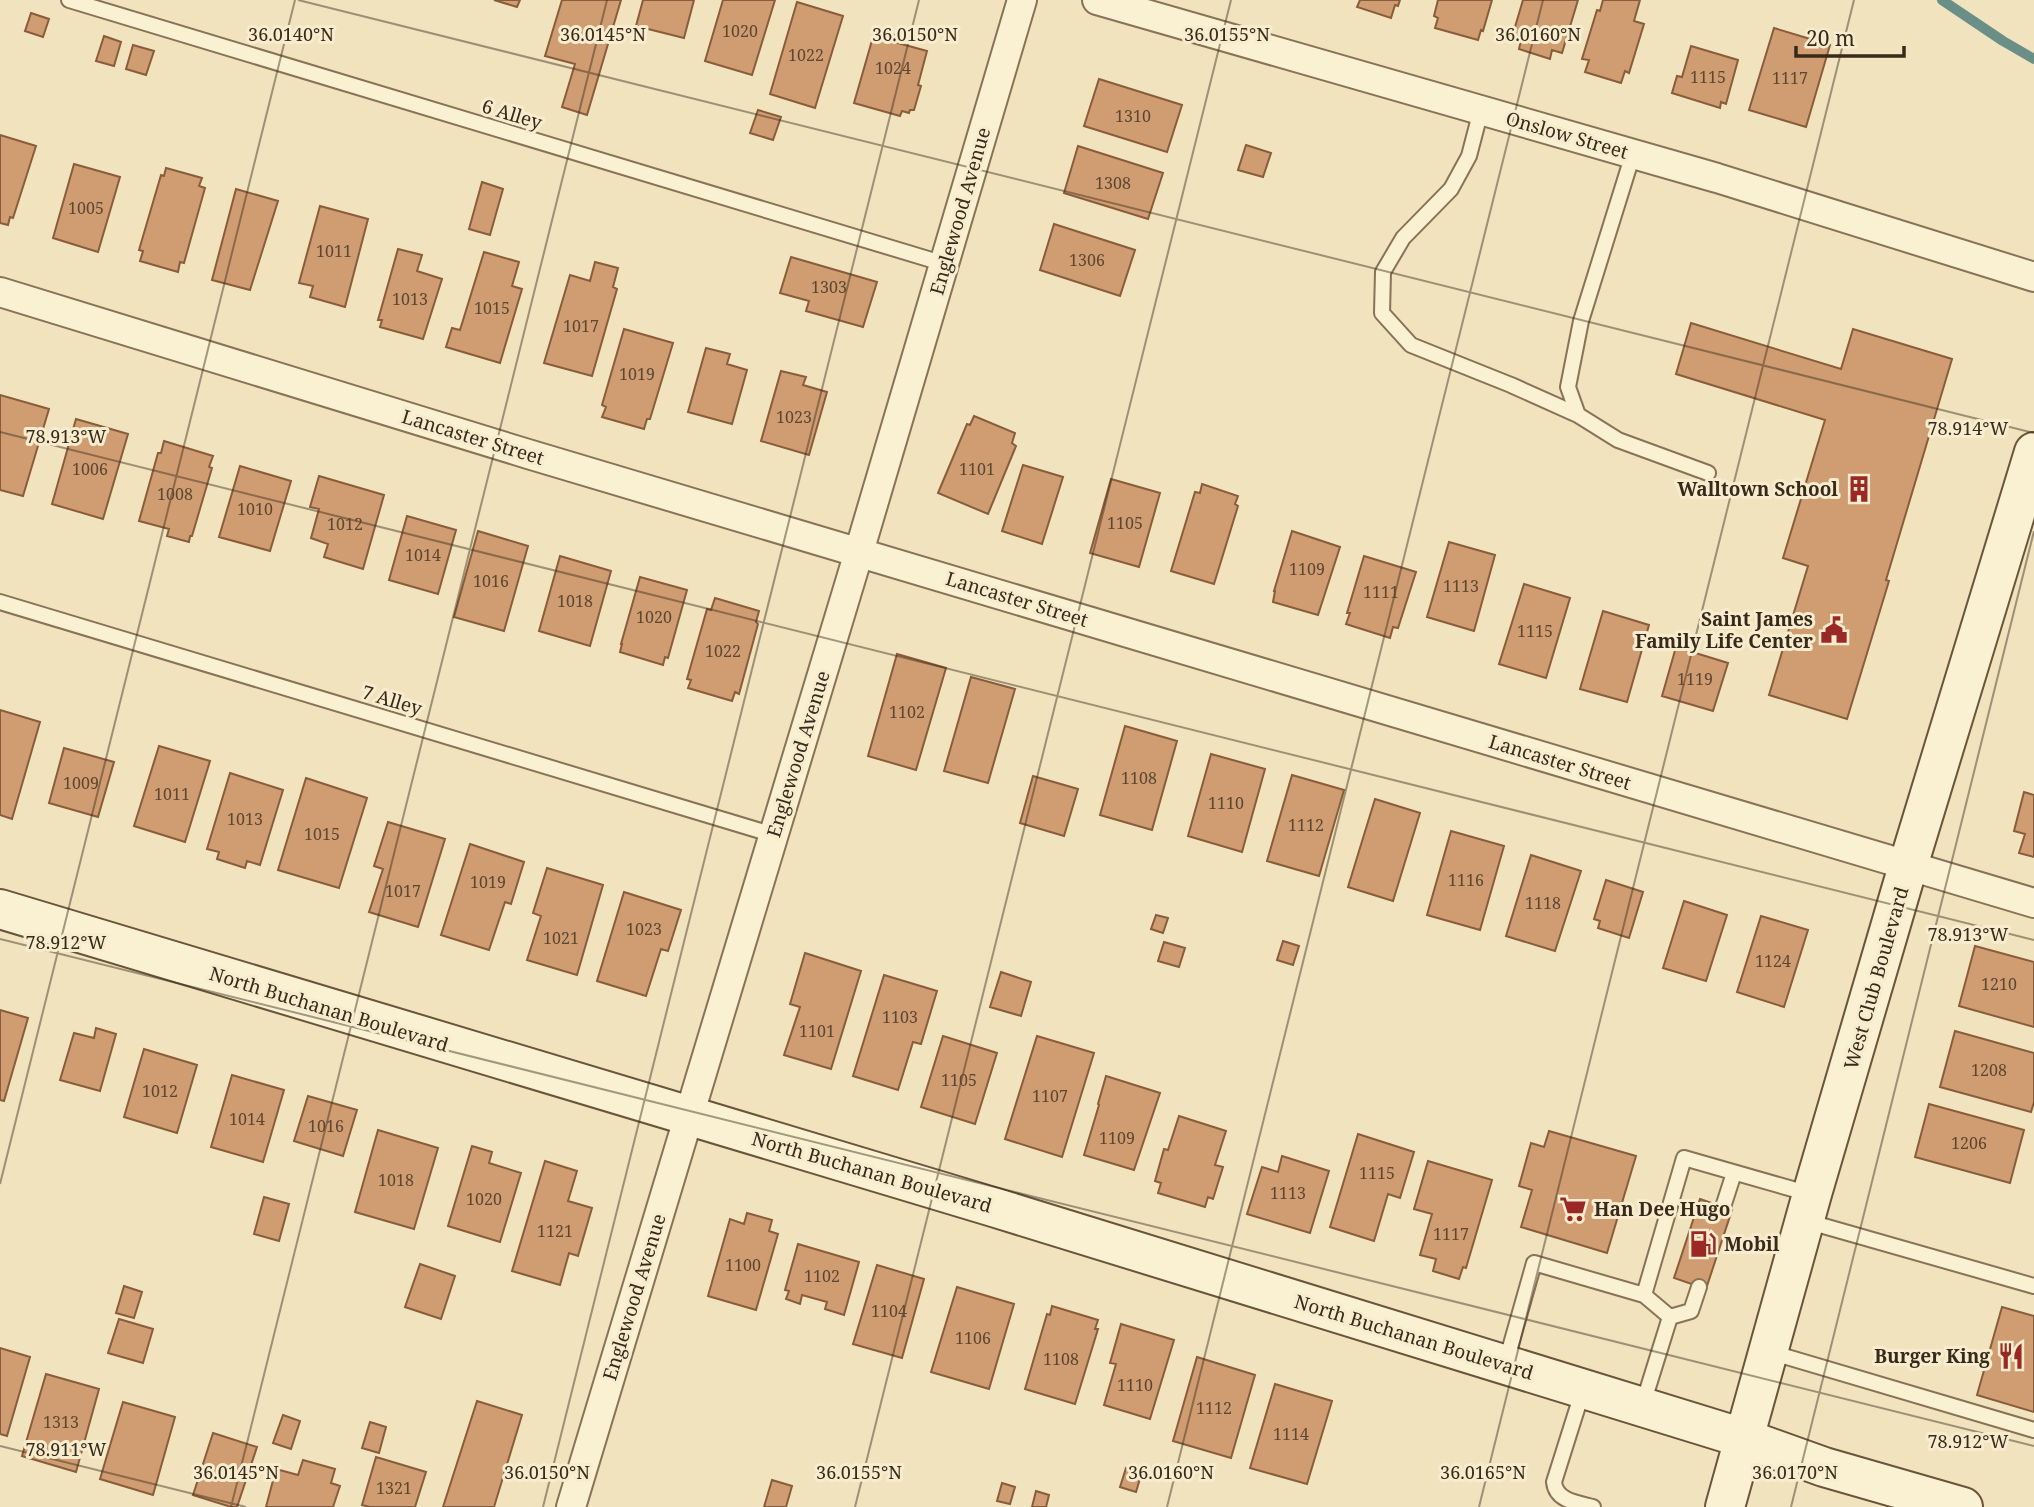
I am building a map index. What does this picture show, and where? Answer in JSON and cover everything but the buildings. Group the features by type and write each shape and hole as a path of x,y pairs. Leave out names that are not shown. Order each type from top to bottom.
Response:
{"street":[{"name":"Englewood Avenue","path":"571,1507 859,552 1022,0"},
{"name":"Onslow Street","path":"1097,0 1717,178 2034,277"},
{"name":"Lancaster Street","path":"0,292 528,454 2034,903"},
{"name":"West Club Boulevard","path":"1725,1507 1808,1208 1908,866 2034,452"},
{"name":"North Buchanan Boulevard","path":"0,909 993,1207 1743,1437 1824,1467 1963,1507"}],"lane":[{"name":"6 Alley","path":"69,0 945,264"},
{"path":"1481,110 1469,156 1451,189 1403,238 1382,272 1382,313 1411,345 1511,384 1577,415 1618,440 1709,473"},
{"path":"1577,415 1568,387 1581,321 1633,154"},
{"name":"7 Alley","path":"0,602 774,835"},
{"path":"1644,1295 1684,1158 1734,1173 1808,1208 2034,1286"},
{"path":"1723,1207 1734,1173"},
{"path":"1506,1365 1534,1263 1644,1295 1670,1317"},
{"path":"1670,1317 1691,1311 1699,1287"},
{"path":"1642,1407 1670,1317"},
{"path":"1769,1352 2034,1430"},
{"path":"1584,1389 1554,1482 1559,1496 1593,1507"}],"waterway":[{"path":"1942,0 2034,59"}],"place":[{"name":"Walltown School","path":"1859,489"},
{"name":"Saint James Family Life Center","path":"1834,630"},
{"name":"Han Dee Hugo","path":"1573,1209"},
{"name":"Mobil","path":"1703,1244"},
{"name":"Burger King","path":"2011,1356"}]}
